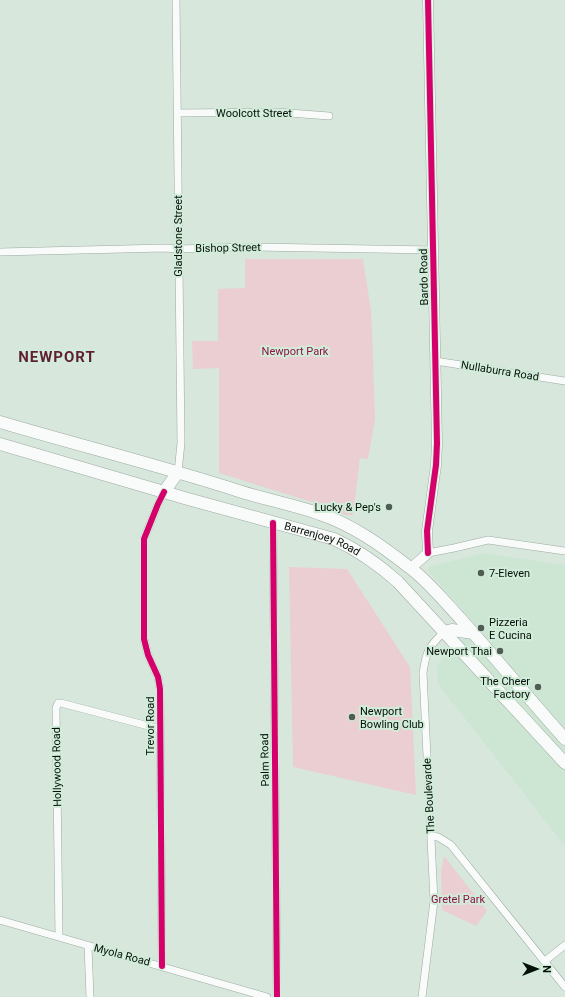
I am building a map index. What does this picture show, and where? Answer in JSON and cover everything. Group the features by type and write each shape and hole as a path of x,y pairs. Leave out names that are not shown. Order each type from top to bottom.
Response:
{"main road":[{"name":"Barrenjoey Road","path":"0,422 320,514 365,536 411,568 448,605 565,739"},
{"name":"Barrenjoey Road","path":"0,444 164,492 334,539 355,549 372,560 398,582 565,763"},
{"path":"164,492 178,472"},
{"name":"Palm Road","path":"273,523 278,502"},
{"path":"398,582 411,568"},
{"path":"448,605 447,622 444,632 456,630 474,634"}],"street":[{"name":"Gladstone Street","path":"176,0 181,443 178,472"},
{"name":"Bardo Road","path":"428,0 436,460 427,532 428,552"},
{"name":"Woolcott Street","path":"178,113 276,112 329,116"},
{"name":"Bishop Street","path":"0,252 247,247 433,250"},
{"name":"Nullaburra Road","path":"435,361 565,381"},
{"name":"Trevor Road","path":"162,966 160,689 158,678 148,655 144,639 144,539 164,492"},
{"name":"Palm Road","path":"273,523 277,997"},
{"path":"411,568 428,552 488,540 565,551"},
{"name":"The Boulevarde","path":"422,997 434,901 423,673 425,656 429,647 444,632"},
{"name":"Hollywood Road","path":"58,936 56,708 58,703 160,729"},
{"path":"432,836 438,837 450,845 565,987"},
{"name":"Myola Road","path":"0,920 267,997"},
{"path":"545,961 565,945"},
{"path":"88,946 90,997"}],"shaded area":[{"path":"483,553 565,565 565,846 438,684 437,665 475,624 430,573 428,570 429,567"}],"green space":[{"name":"Newport Park","path":"245,259 363,259 371,311 375,419 368,459 360,458 353,515 345,515 315,503 219,473 219,368 193,369 192,341 218,341 218,289 245,288"},
{"name":"Newport Bowling Club","path":"289,567 347,569 410,667 416,795 293,767"},
{"name":"Gretel Park","path":"444,856 487,911 476,926 442,910 441,870"}],"cycle path":[{"path":"428,0 437,443 436,465 427,531 428,553"},
{"path":"162,966 160,689 158,677 148,655 144,639 144,539 164,492"},
{"path":"273,523 277,997"}],"place":[{"name":"Lucky & Pep's","path":"389,507"},
{"name":"7-Eleven","path":"481,573"},
{"name":"Pizzeria E Cucina","path":"481,628"},
{"name":"Newport Thai","path":"500,651"},
{"name":"The Cheer Factory","path":"538,687"},
{"name":"Newport Bowling Club","path":"352,717"}],"district":[{"name":"NEWPORT","path":"57,357"}]}
